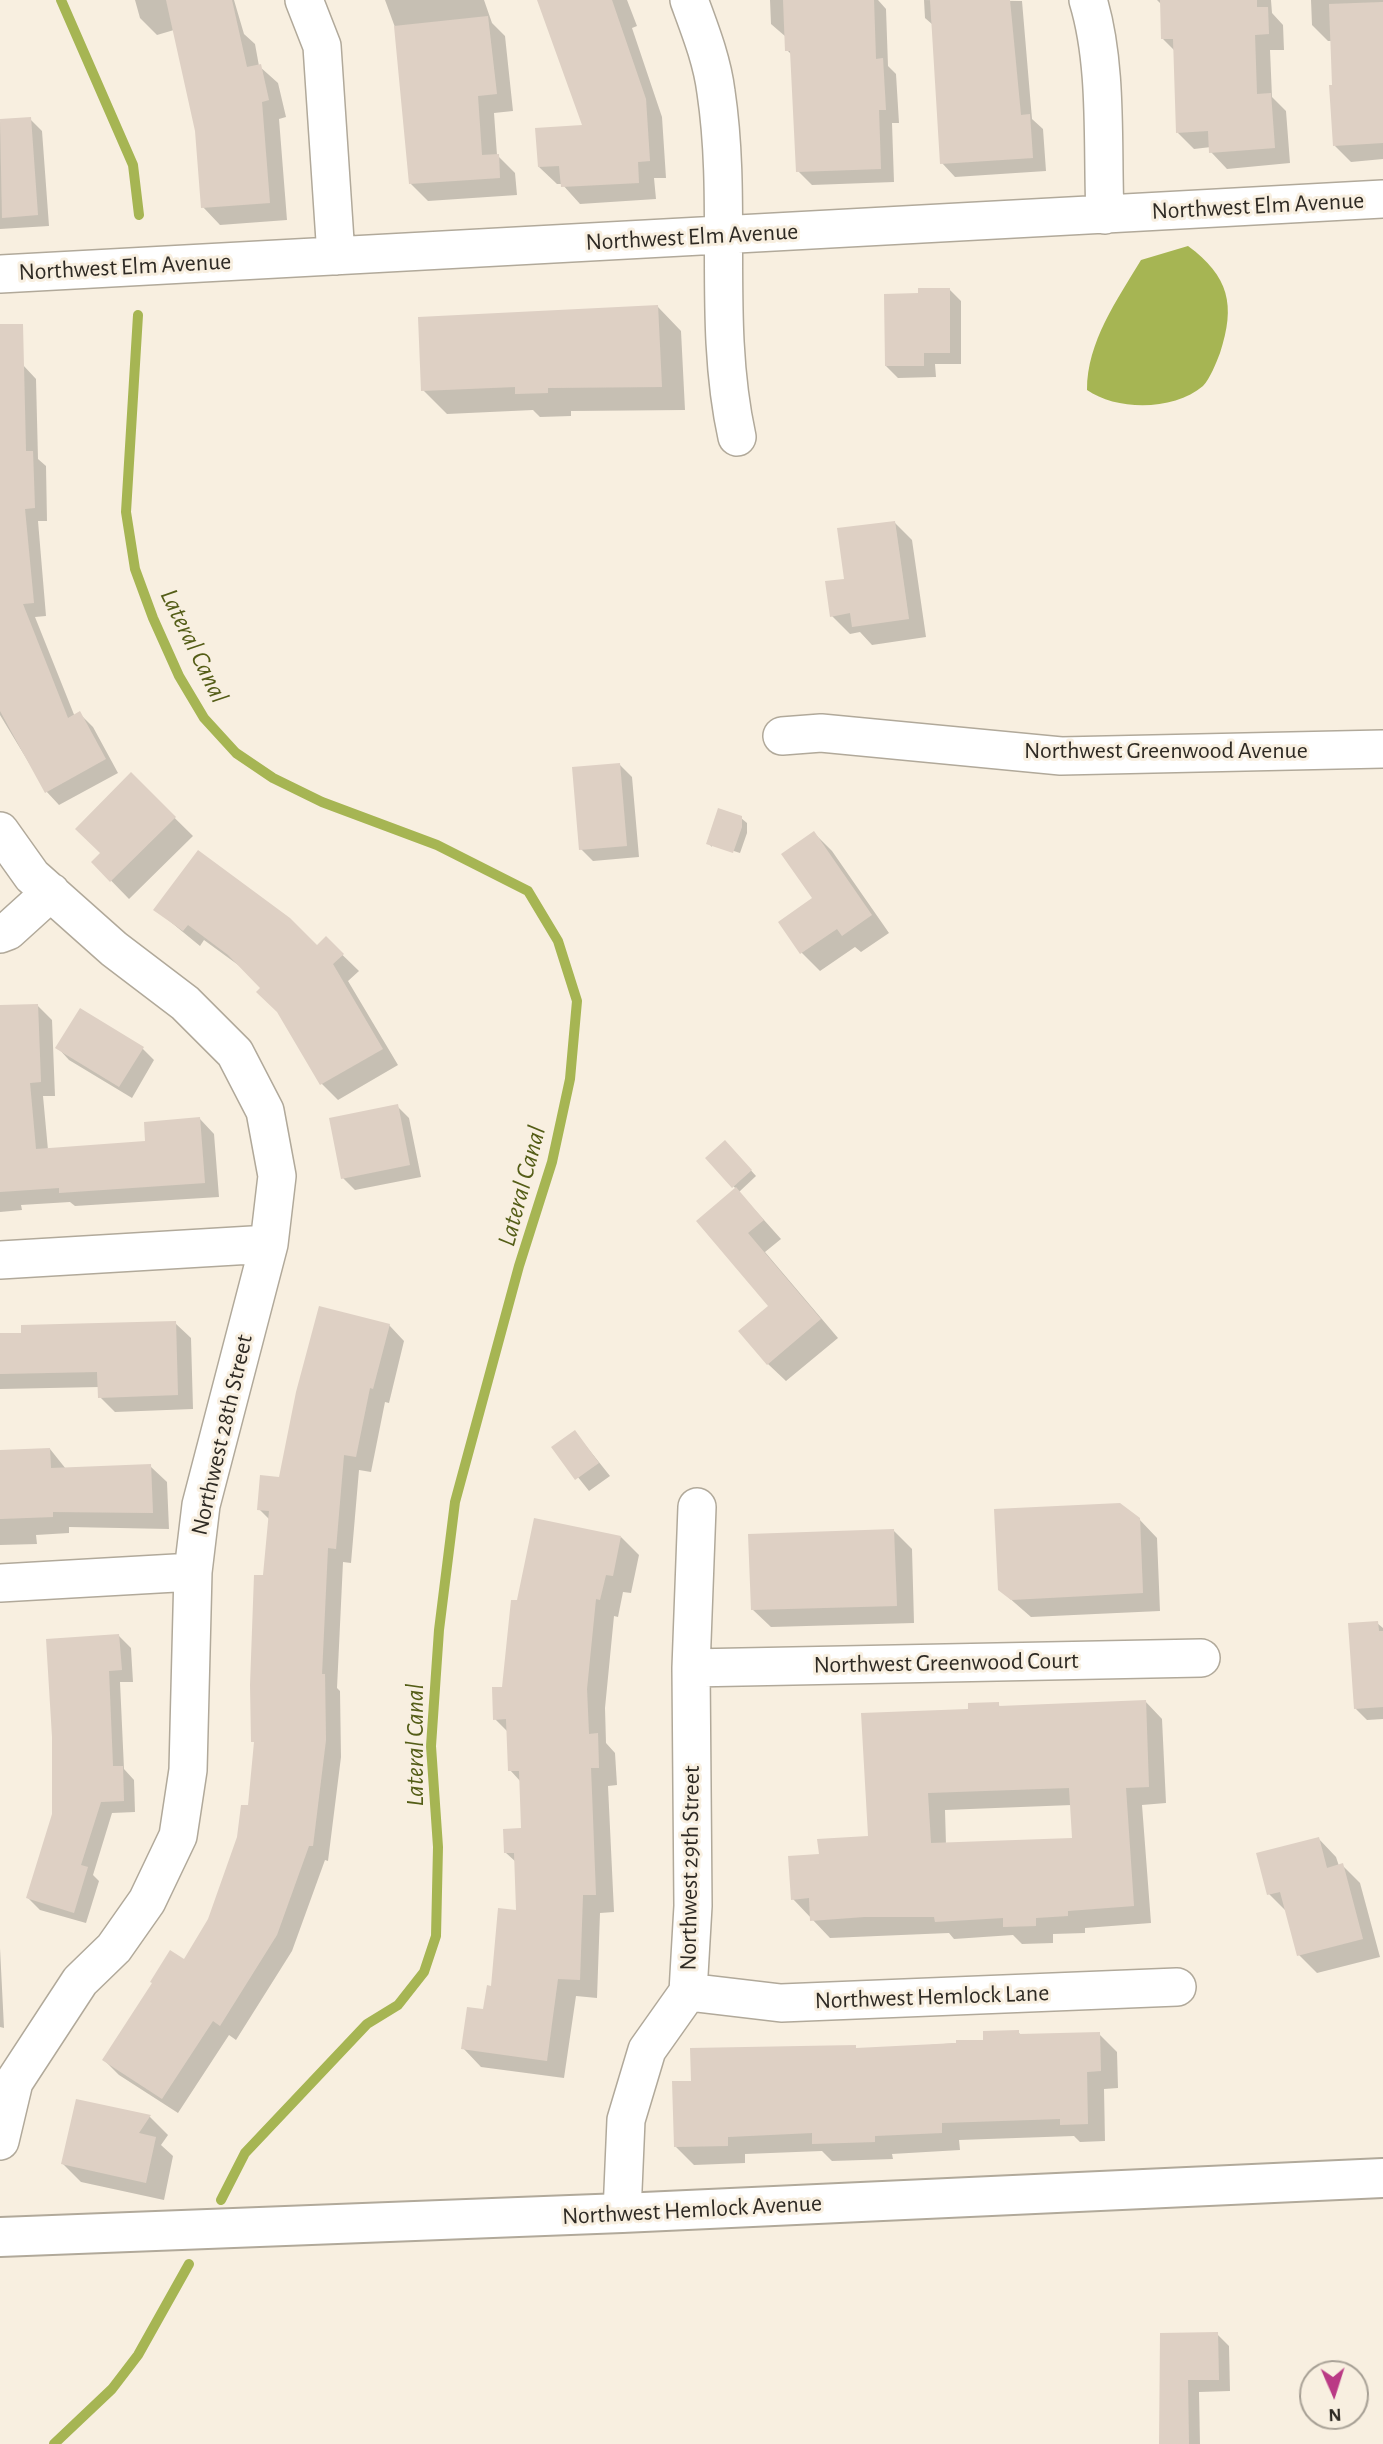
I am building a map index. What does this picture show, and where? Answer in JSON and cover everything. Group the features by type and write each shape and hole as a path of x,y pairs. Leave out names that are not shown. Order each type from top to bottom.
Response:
{"street":[{"path":"304,0 322,46 336,256"},
{"path":"689,0 705,42 716,90 721,138 722,235 731,402 737,437"},
{"path":"1088,0 1094,21 1099,66 1105,215"},
{"name":"Northwest Elm Avenue","path":"0,274 1383,199"},
{"name":"Northwest Greenwood Avenue","path":"782,736 821,733 1061,756 1383,750"},
{"name":"Northwest 28th Street","path":"0,831 32,876 114,950 185,1003 235,1053 265,1111 277,1176 269,1244 201,1505 193,1572 188,1770 178,1836 147,1901 114,1948 80,1981 7,2079 0,2141"},
{"path":"0,934 8,931 51,892"},
{"path":"0,1260 269,1244"},
{"name":"Northwest 29th Street","path":"622,2213 626,2120 647,2050 688,1992 693,1906 691,1668 697,1507"},
{"path":"0,1583 193,1572"},
{"name":"Northwest Greenwood Court","path":"691,1668 1201,1658"},
{"name":"Northwest Hemlock Lane","path":"688,1992 781,2003 1177,1987"},
{"name":"Northwest Hemlock Avenue","path":"0,2237 622,2213 1383,2178"}],"shaded area":[{"path":"1188,246 1213,269 1220,280 1228,306 1225,336 1206,383 1177,400 1145,405 1114,402 1087,390 1088,372 1098,338 1113,306 1141,260"}],"building":[{"path":"166,0 232,0 247,67 261,64 269,100 262,102 270,203 201,208 195,131"},
{"path":"537,0 612,0 646,99 650,161 638,162 639,183 561,187 559,166 538,167 535,128 582,125"},
{"path":"783,0 874,0 876,59 883,58 886,110 879,110 881,169 796,172 790,51 785,51"},
{"path":"930,0 1010,0 1021,115 1030,114 1033,158 940,164"},
{"path":"1160,0 1257,0 1257,7 1268,7 1269,34 1255,35 1257,94 1271,93 1275,148 1209,153 1208,131 1176,133 1173,39 1161,39"},
{"path":"1383,2 1383,143 1333,146 1329,85 1332,85 1329,4"},
{"path":"488,16 497,94 478,96 482,155 499,154 500,178 409,184 394,26"},
{"path":"31,117 38,215 2,218 0,119"},
{"path":"918,288 950,288 950,353 924,353 924,366 885,366 884,294 918,293"},
{"path":"658,305 662,387 548,388 548,393 515,394 515,387 421,391 418,317"},
{"path":"0,324 23,324 26,451 33,451 35,508 25,509 34,603 23,604 68,718 80,711 106,759 45,793 0,711"},
{"path":"895,521 909,619 852,627 850,613 830,617 825,581 844,579 837,528"},
{"path":"620,763 627,846 579,850 572,767"},
{"path":"131,772 176,817 110,882 91,862 100,853 75,829"},
{"path":"718,808 742,816 742,827 733,853 706,844"},
{"path":"814,831 872,915 842,936 837,929 800,954 778,922 812,898 781,854"},
{"path":"198,850 290,918 317,945 326,936 344,954 333,964 383,1049 320,1085 277,1012 256,992 260,988 228,955 188,925 183,931 153,910"},
{"path":"38,1004 41,1082 30,1083 36,1149 145,1141 144,1122 200,1117 205,1183 59,1193 59,1188 0,1192 0,1005"},
{"path":"80,1008 144,1047 119,1087 55,1048"},
{"path":"398,1104 410,1165 341,1179 329,1118"},
{"path":"725,1140 752,1170 732,1188 705,1158"},
{"path":"736,1187 764,1220 748,1233 821,1319 767,1365 738,1331 768,1306 696,1221"},
{"path":"319,1306 390,1324 373,1389 370,1388 356,1457 344,1455 336,1549 328,1548 322,1674 325,1674 326,1740 313,1846 309,1846 277,1935 220,2026 213,2021 162,2099 102,2060 170,1950 184,1959 208,1919 237,1837 241,1805 248,1805 254,1742 251,1742 250,1685 254,1575 263,1575 269,1511 257,1510 260,1475 279,1477 296,1392"},
{"path":"176,1321 178,1395 98,1398 97,1372 0,1374 0,1333 21,1333 21,1325"},
{"path":"575,1430 599,1463 575,1480 551,1447"},
{"path":"50,1448 51,1468 151,1464 153,1513 53,1512 53,1517 0,1519 0,1450"},
{"path":"1120,1503 1140,1518 1143,1593 1011,1600 998,1590 994,1509"},
{"path":"534,1518 621,1536 613,1576 606,1575 600,1600 596,1599 587,1689 589,1734 598,1733 599,1768 591,1768 596,1895 583,1895 580,1980 558,1979 547,2061 461,2049 467,2007 483,2009 487,1985 491,1986 498,1908 516,1910 514,1853 504,1853 503,1829 521,1828 519,1771 508,1771 506,1719 493,1720 492,1687 502,1687 511,1600 517,1600"},
{"path":"894,1529 897,1606 751,1610 748,1534"},
{"path":"1378,1621 1379,1631 1383,1631 1383,1707 1354,1709 1348,1623"},
{"path":"119,1634 122,1670 109,1671 113,1766 123,1766 124,1801 101,1802 81,1865 88,1867 74,1913 26,1898 52,1814 52,1737 46,1639"},
{"path":"1146,1700 1149,1787 1126,1788 1134,1906 1068,1911 1068,1916 1036,1918 1036,1926 1003,1927 1003,1918 935,1922 934,1917 864,1917 810,1921 809,1898 791,1900 788,1856 819,1854 817,1839 868,1836 861,1713 968,1709 968,1703 999,1702 999,1706","holes":["1069,1788 1072,1838 931,1843 928,1793"]},
{"path":"1319,1837 1327,1868 1343,1863 1363,1939 1297,1956 1280,1892 1267,1895 1256,1853"},
{"path":"1019,2030 1019,2034 1100,2032 1101,2071 1087,2072 1088,2124 1060,2125 1060,2119 942,2123 942,2133 875,2136 875,2142 812,2144 812,2133 728,2137 728,2146 674,2147 672,2081 691,2081 690,2048 856,2045 856,2048 956,2043 956,2040 983,2040 983,2031"},
{"path":"76,2099 151,2115 139,2133 156,2137 146,2183 61,2164"},
{"path":"1218,2332 1219,2380 1188,2380 1189,2444 1159,2444 1160,2333"}],"waterway":[{"name":"Lateral Canal","path":"61,0 133,165 139,215"},
{"name":"Lateral Canal","path":"138,315 126,512 135,569 179,676 204,718 236,753 273,778 322,802 437,845 528,891 558,941 577,1001 570,1079 552,1162 519,1266 455,1502 439,1630 431,1746 438,1847 436,1936 424,1972 398,2005 367,2024 245,2153 221,2200"},
{"name":"Lateral Canal","path":"54,2444 112,2389 138,2355 189,2264"}]}
